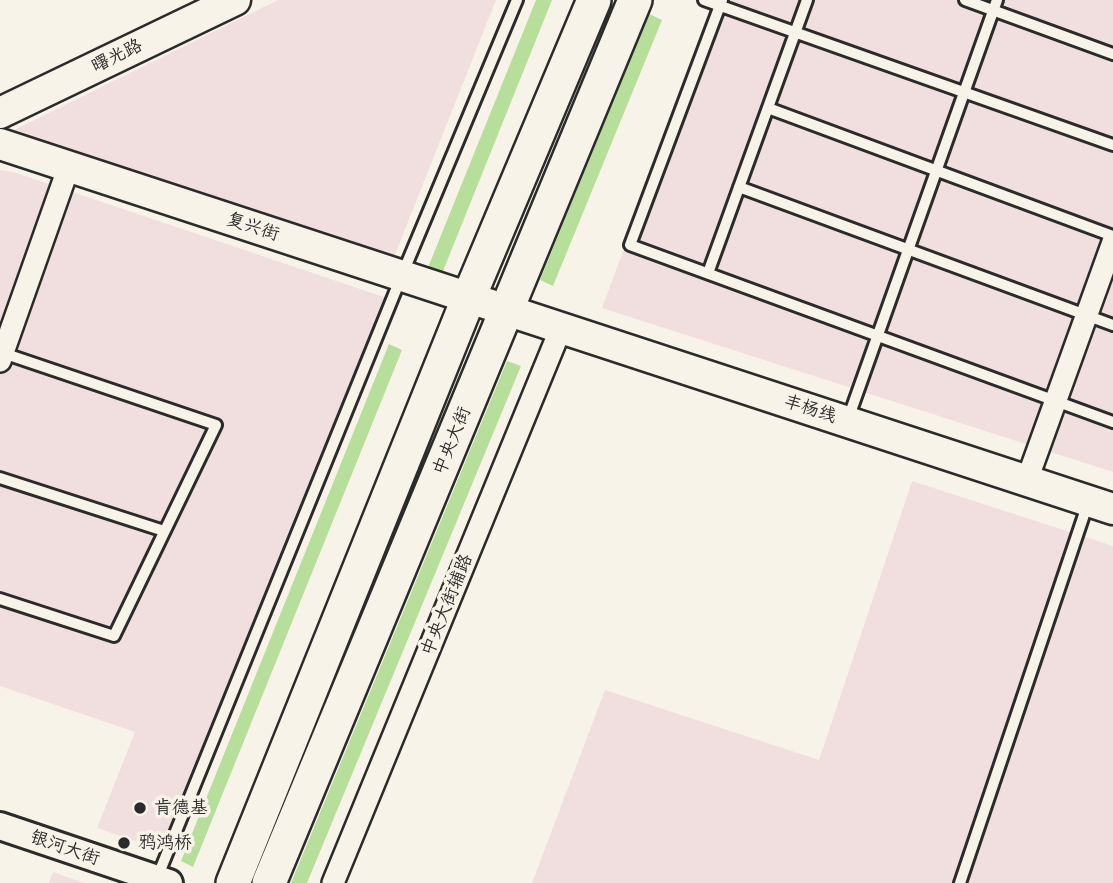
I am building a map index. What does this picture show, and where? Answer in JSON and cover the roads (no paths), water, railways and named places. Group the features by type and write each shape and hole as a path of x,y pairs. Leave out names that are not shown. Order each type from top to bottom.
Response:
{"main road":[{"name":"曙光路","path":"0,113 235,0"},
{"path":"233,883 469,298 594,0"},
{"name":"中央大街","path":"269,883 635,0"},
{"name":"复兴街","path":"0,144 506,310"},
{"name":"丰杨线","path":"506,310 1101,505"}],"street":[{"path":"1,357 69,166"},
{"path":"1027,480 1113,242"},
{"name":"中央大街辅路","path":"332,883 561,328"},
{"name":"银河大街","path":"0,826 160,882"}],"lane":[{"path":"160,882 401,275 517,0"},
{"path":"704,0 721,3 1113,145"},
{"path":"708,273 807,0"},
{"path":"965,0 995,5 1113,54"},
{"path":"721,3 630,245 1113,422"},
{"path":"847,421 995,5"},
{"path":"768,108 1113,236"},
{"path":"739,187 1113,325"},
{"path":"0,599 114,636 216,425 1,357"},
{"path":"0,478 164,531"},
{"path":"960,883 1101,505"}],"place":[{"name":"肯德基","path":"140,808"},
{"name":"鸦鸿桥","path":"124,843"}]}
